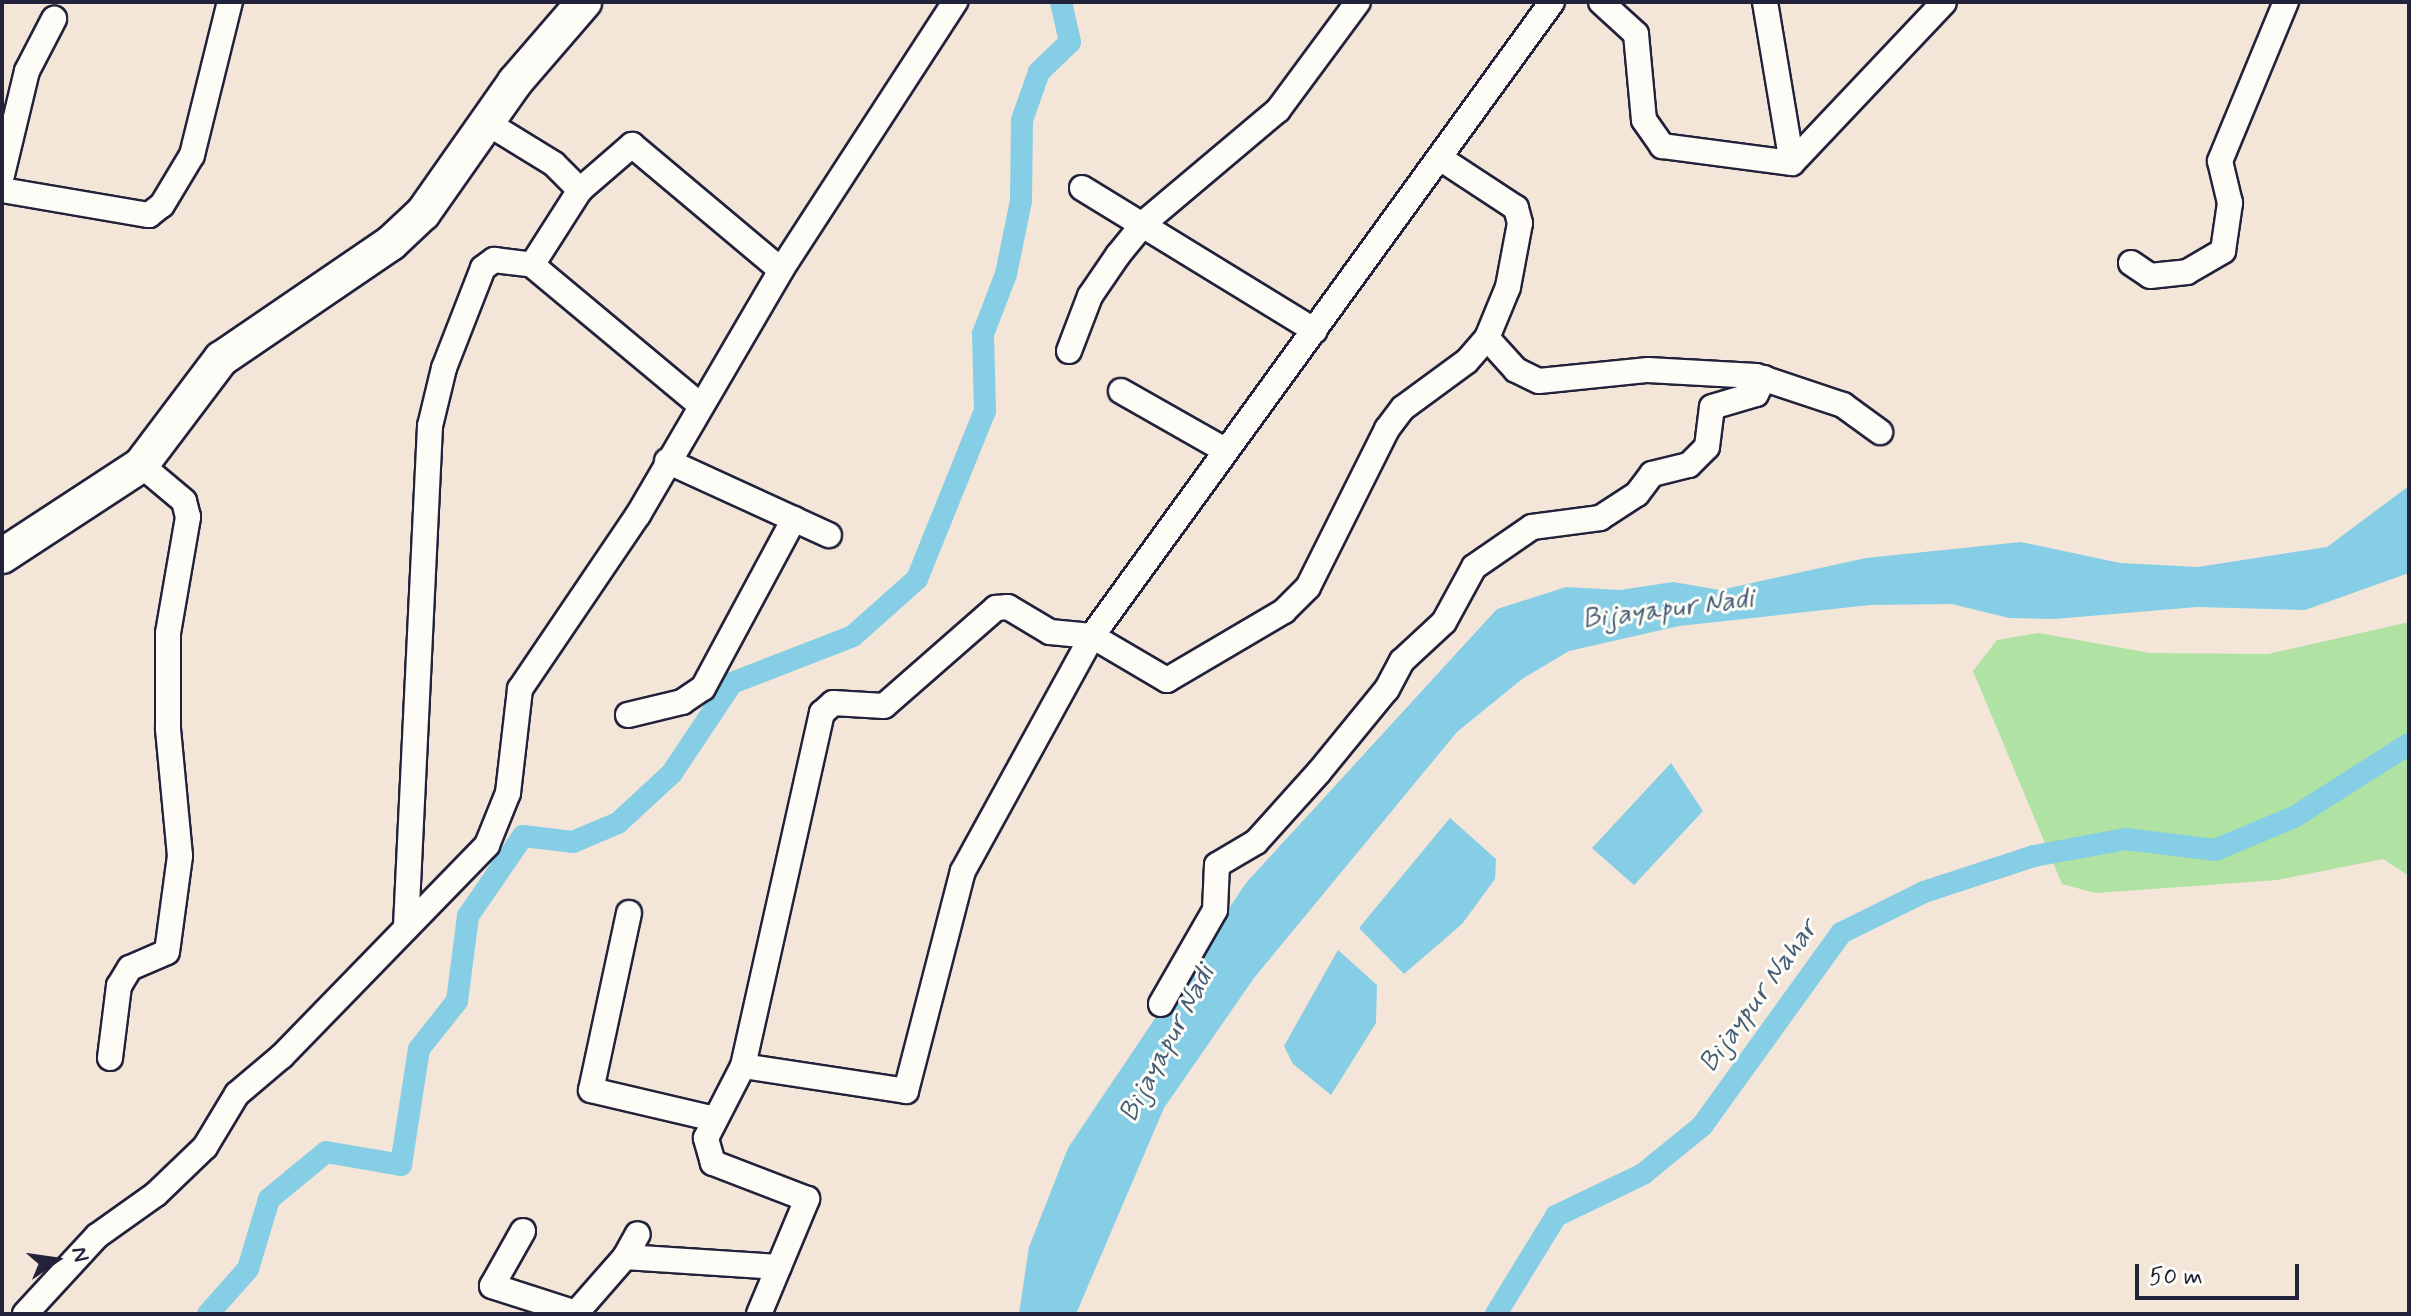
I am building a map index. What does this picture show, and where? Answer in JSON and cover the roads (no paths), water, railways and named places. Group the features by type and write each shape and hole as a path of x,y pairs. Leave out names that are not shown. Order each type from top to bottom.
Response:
{"main road":[{"path":"2,556 141,465 221,359 391,243 423,213 489,124 515,82 584,2"}],"street":[{"path":"2,190 149,215 162,205 192,155 230,2"},
{"path":"25,1314 97,1236 156,1194 205,1147 237,1094 487,845 502,818 520,689 607,565 781,270 955,2"},
{"path":"1069,351 1090,296 1145,222 1278,110 1358,2"},
{"path":"743,1066 906,1091 963,871 1092,636 1225,450 1443,160 1552,2"},
{"path":"1601,2 1636,34 1635,76 1644,120 1662,146 1792,163"},
{"path":"1765,2 1792,163"},
{"path":"1792,163 1944,2"},
{"path":"2131,263 2150,276 2187,272 2223,251 2230,203 2220,161 2224,145 2286,2"},
{"path":"2,175 27,71 54,19"},
{"path":"489,124 554,164 580,190"},
{"path":"532,265 580,190 632,145 781,270"},
{"path":"759,1314 808,1205 806,1194 713,1163 706,1138 743,1066 826,707 884,706 996,608 1008,607 1050,632 1092,636 1167,680 1178,678 1284,611 1308,587 1387,429 1403,408 1467,361 1487,338 1508,287 1519,214 1443,160"},
{"path":"1082,188 1145,222 1315,331"},
{"path":"406,926 430,426 444,368 483,268 494,260 532,265 700,405"},
{"path":"1487,338 1516,370 1539,381 1657,370 1764,378 1843,405 1880,432"},
{"path":"1161,1004 1215,910 1217,865 1256,842 1319,772 1387,689 1402,661 1420,651 1421,641 1444,622 1474,567 1532,527 1600,518 1637,494 1652,474 1689,465 1707,447 1712,407 1756,394 1764,378"},
{"path":"1121,391 1225,450"},
{"path":"667,461 829,535"},
{"path":"110,1058 119,986 130,968 167,952 178,887 168,633 188,517 184,501 141,465"},
{"path":"628,715 682,702 703,688 794,519"},
{"path":"629,913 591,1090 715,1119"},
{"path":"523,1231 492,1286 576,1313 625,1257 638,1234"},
{"path":"625,1257 779,1267"}],"water":[{"name":"Bijayapur Nadi","path":"2409,486 2409,573 2305,610 2197,607 2054,619 2009,618 1952,604 1870,605 1679,626 1569,651 1522,679 1457,732 1254,978 1164,1108 1076,1314 1019,1314 1029,1247 1068,1148 1246,883 1497,609 1566,587 1620,590 1673,582 1720,590 1866,558 2021,542 2120,563 2198,567 2327,547"},
{"path":"1671,763 1703,811 1634,885 1592,848"},
{"path":"1450,818 1496,859 1495,879 1462,924 1404,974 1359,928"},
{"path":"1338,950 1377,985 1376,1023 1331,1095 1293,1064 1284,1046"}],"waterway":[{"path":"208,1314 248,1269 269,1199 326,1152 401,1165 419,1049 457,1001 468,916 523,836 573,842 618,823 672,773 732,683 853,636 917,579 985,411 983,334 1006,274 1021,201 1022,120 1039,72 1070,42 1061,2"},
{"name":"Bijaypur Nahar","path":"1496,1314 1556,1216 1643,1174 1702,1126 1841,933 1924,892 2034,856 2126,839 2215,850 2294,817 2409,744"}]}
